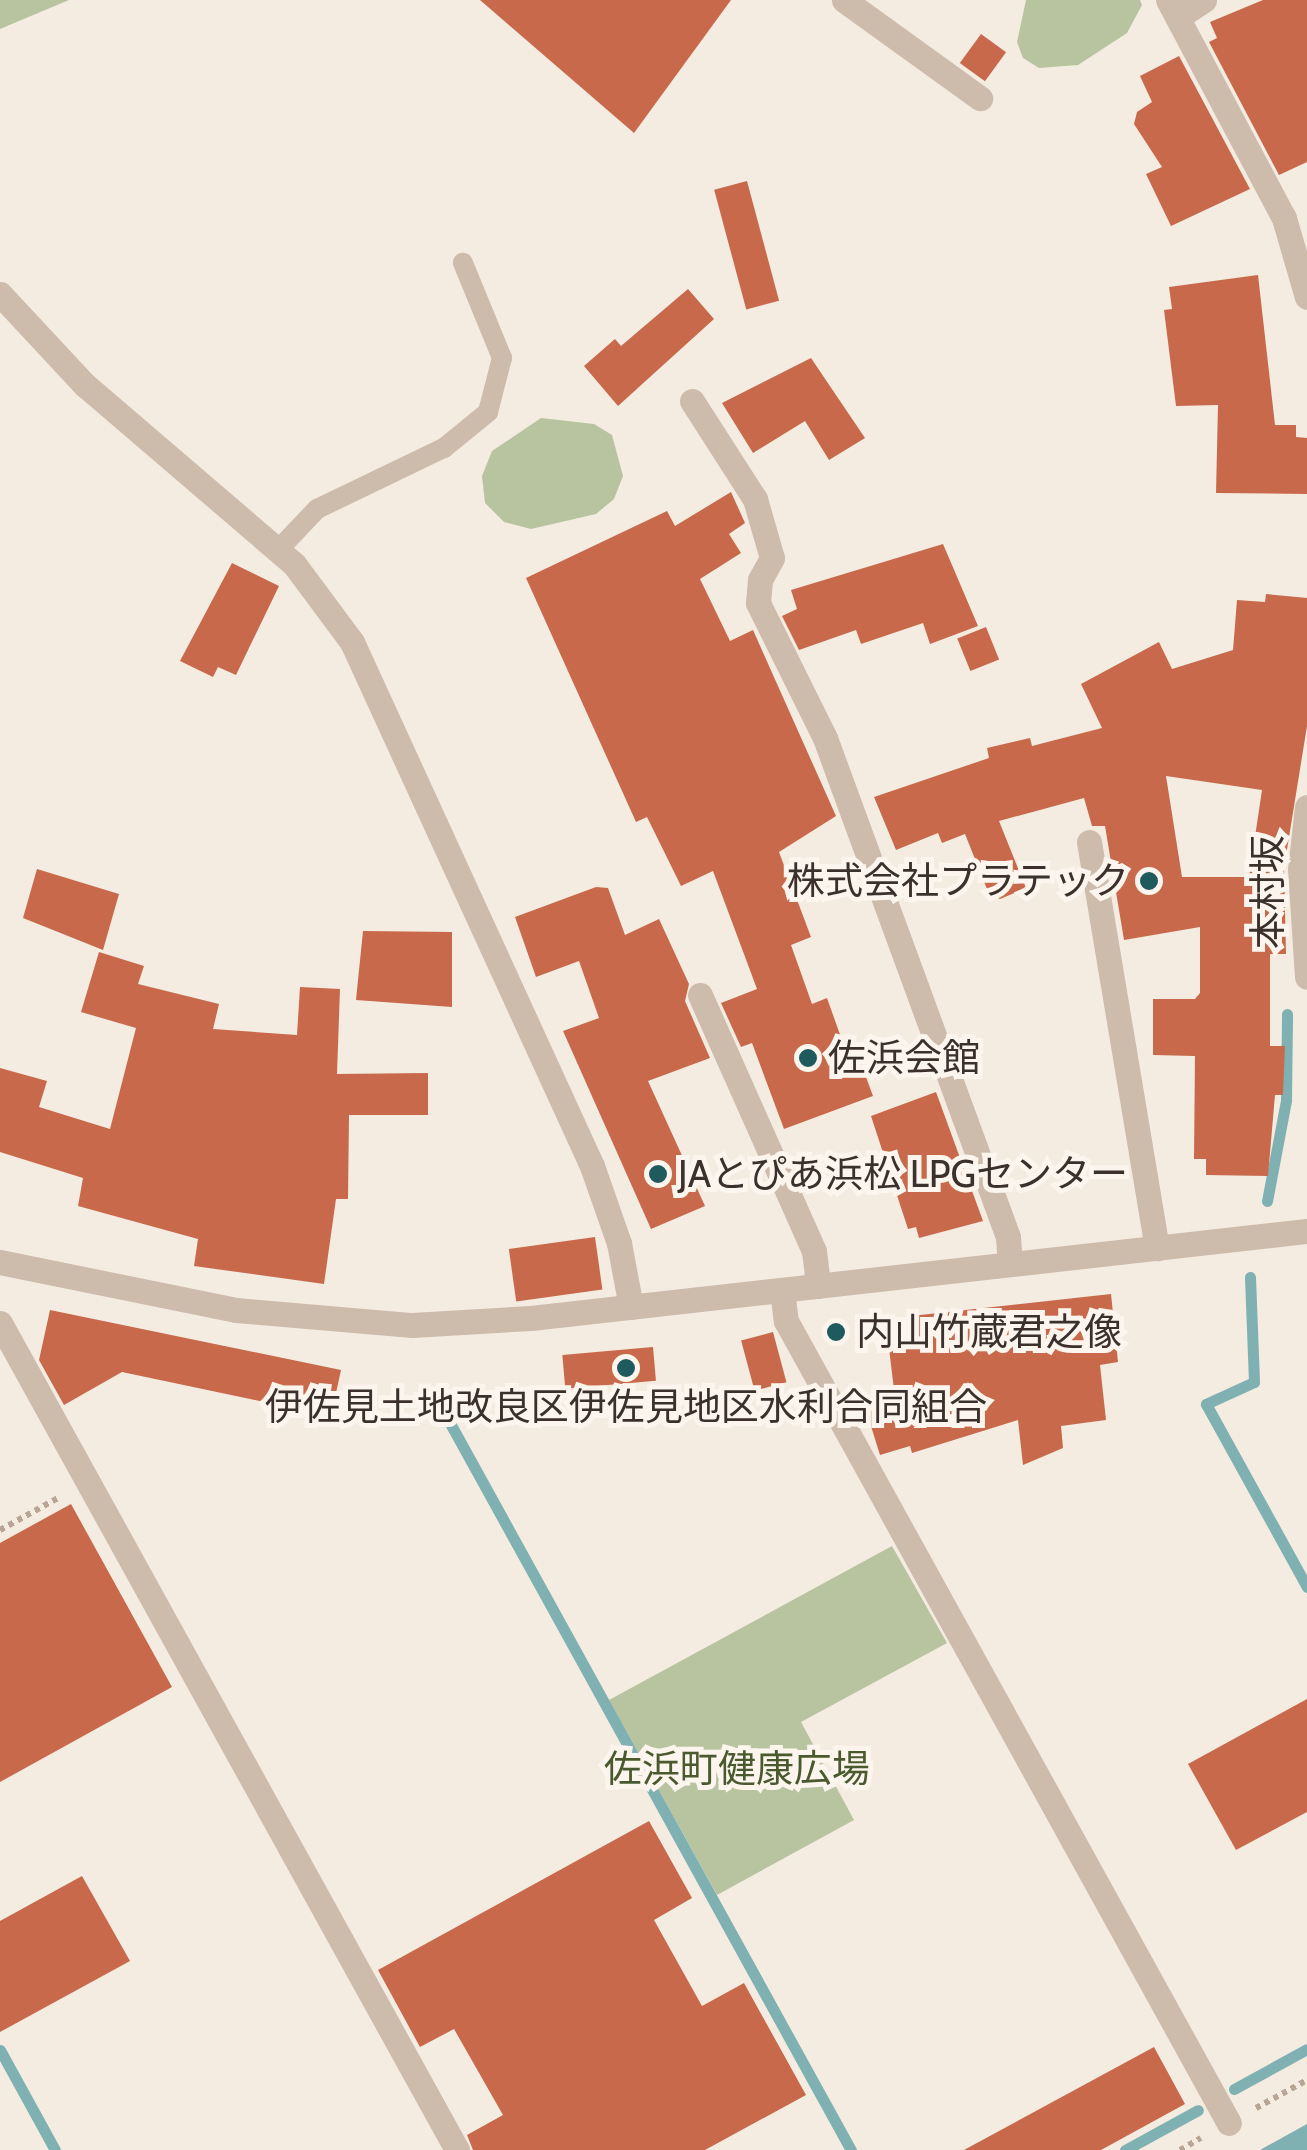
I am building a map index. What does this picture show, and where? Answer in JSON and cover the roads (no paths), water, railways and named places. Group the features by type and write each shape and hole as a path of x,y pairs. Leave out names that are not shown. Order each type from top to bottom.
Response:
{"street":[{"path":"844,0 980,98"},
{"path":"1204,0 1174,8 1284,218 1307,297"},
{"path":"0,294 85,385 279,549 326,601 374,685 592,1166 620,1243 632,1307"},
{"path":"692,400 760,511 772,558 760,580 758,603 825,738 1008,1238 1010,1264"},
{"name":"本村坂","path":"1307,806 1300,889 1307,977"},
{"path":"1089,842 1157,1248"},
{"path":"700,995 814,1251 818,1286"},
{"path":"0,1262 236,1310 353,1323 472,1323 1307,1232"},
{"path":"782,1290 786,1321 1229,2123"},
{"path":"0,1323 457,2150"}],"lane":[{"path":"279,549 317,508 444,448 488,412 502,358 463,263"}],"water":[{"path":"1307,2124 1307,2150 1260,2150"}],"waterway":[{"path":"1267,1201 1286,1100 1287,1014"},
{"path":"1250,1277 1254,1382 1206,1404 1307,1587"},
{"path":"440,1405 851,2150"},
{"path":"1234,2089 1307,2049"},
{"path":"0,2050 55,2150"},
{"path":"1125,2150 1198,2110"}],"place":[{"name":"株式会社プラテック","path":"1149,881"},
{"name":"佐浜会館","path":"808,1058"},
{"name":"JAとぴあ浜松 LPGセンター","path":"658,1174"},
{"name":"内山竹蔵君之像","path":"836,1332"},
{"name":"伊佐見土地改良区伊佐見地区水利合同組合","path":"626,1368"}],"park label":[{"name":"佐浜町健康広場","path":"737,1769"}]}
